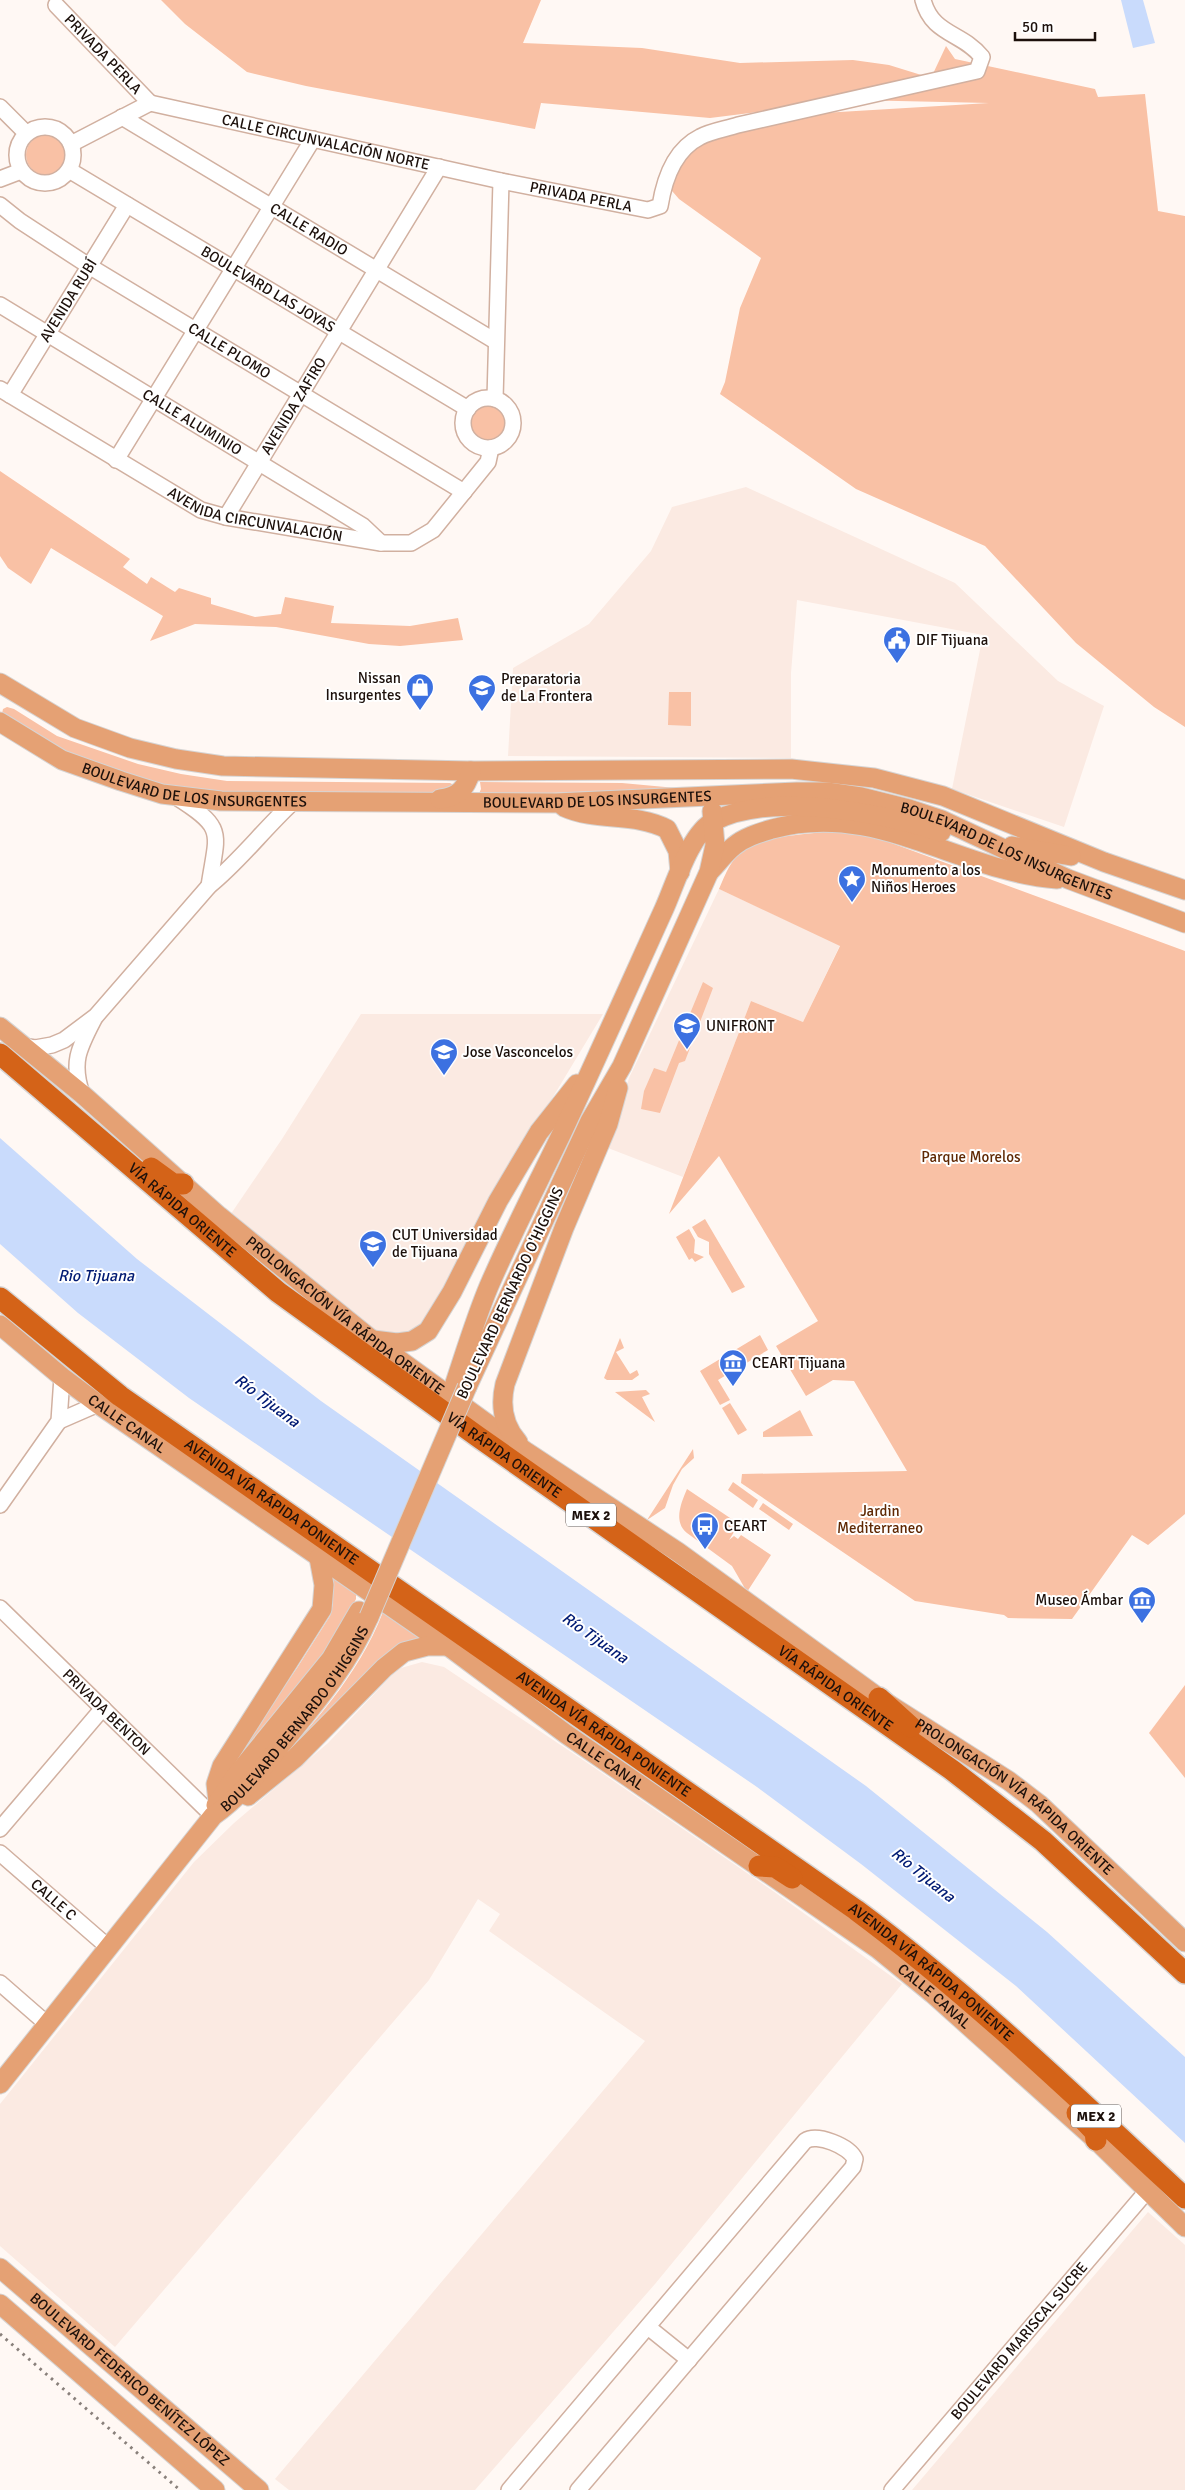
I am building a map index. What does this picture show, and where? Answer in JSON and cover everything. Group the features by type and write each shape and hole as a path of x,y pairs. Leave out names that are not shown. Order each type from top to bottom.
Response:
{"highway":[{"path":"0,1040 162,1178 173,1184 183,1184"},
{"name":"VÍA RÁPIDA ORIENTE","path":"0,1054 278,1292 477,1436 952,1770 1043,1840 1185,1973"},
{"name":"AVENIDA VÍA RÁPIDA PONIENTE","path":"0,1298 120,1396 856,1910 915,1954 1008,2034 1185,2198"},
{"path":"880,1698 905,1722 1012,1803 1031,1821 1043,1840"},
{"path":"758,1866 774,1867 897,1949 915,1954"},
{"path":"1008,2034 1019,2056 1095,2132 1096,2140"}],"main road":[{"name":"BOULEVARD DE LOS INSURGENTES","path":"0,683 52,716 75,728 130,748 176,759 223,766 472,771 791,769 848,774 895,782 943,796 1104,862 1185,890"},
{"name":"BOULEVARD DE LOS INSURGENTES","path":"0,722 62,760 121,781 176,796 221,801 292,803 556,803 826,792 861,797 942,820 1068,879 1185,923"},
{"name":"BOULEVARD BERNARDO O'HIGGINS","path":"0,2084 219,1808 246,1788 328,1687 356,1647 364,1614 461,1385 590,1121 622,1066 710,872 715,845 714,821 709,796 700,770"},
{"path":"402,803 450,798 462,791 472,771"},
{"path":"556,803 578,813 604,817 639,818 652,821 666,829 678,851 680,872"},
{"path":"714,821 735,813 764,808 822,808 876,814 961,839 1104,862"},
{"name":"BOULEVARD BERNARDO O'HIGGINS","path":"461,1385 489,1286 594,1064 696,838 714,821"},
{"path":"710,872 735,845 753,834 783,826 817,822 876,827 998,870 1029,876 1068,879"},
{"name":"PROLONGACIÓN VÍA RÁPIDA ORIENTE","path":"0,1027 82,1094 183,1184 372,1340 525,1451 678,1552 880,1698 1009,1781 1039,1804 1185,1942"},
{"path":"372,1340 398,1343 412,1341 428,1331 452,1292 498,1202 539,1132 594,1064"},
{"path":"525,1451 508,1429 502,1409 505,1384 560,1237 608,1124 622,1066"},
{"name":"CALLE CANAL","path":"0,1325 62,1377 98,1404 448,1646 566,1734 758,1866 909,1974 1096,2140 1185,2227"},
{"path":"319,1558 324,1585 322,1609 222,1766 216,1784 219,1808 249,1795 272,1779 384,1668 404,1652 427,1646 448,1646"},
{"name":"BOULEVARD FEDERICO BENÍTEZ LÓPEZ","path":"0,2268 259,2490"},
{"name":"BOULEVARD FEDERICO BENÍTEZ LÓPEZ","path":"0,2304 215,2490"}],"street":[{"name":"PRIVADA PERLA","path":"501,181 640,210 648,210 660,206 665,181 672,168 686,148 700,137 738,125 852,101 902,87 978,70 982,57 975,48 950,34 929,18 923,0"},
{"name":"PRIVADA PERLA","path":"56,4 150,103"},
{"path":"71,144 150,103"},
{"name":"CALLE CIRCUNVALACIÓN NORTE","path":"150,103 501,181"},
{"path":"0,107 26,133"},
{"name":"CALLE RADIO","path":"122,117 495,340"},
{"path":"37,127 50,127 62,132 71,144 73,156 69,170 54,182 36,182 21,171 16,151 19,142 26,133 37,127"},
{"path":"116,460 313,139"},
{"name":"AVENIDA ZAFIRO","path":"226,517 439,167"},
{"name":"BOULEVARD LAS JOYAS","path":"69,170 468,409"},
{"path":"0,179 21,171"},
{"path":"495,399 495,340 501,181"},
{"name":"CALLE PLOMO","path":"0,205 20,221 89,266 464,492"},
{"name":"AVENIDA RUBÍ","path":"5,392 47,334 127,205"},
{"name":"CALLE ALUMINIO","path":"0,305 363,526 381,543"},
{"name":"AVENIDA CIRCUNVALACIÓN","path":"5,392 201,510 226,517 381,543 403,544 418,539 433,530 488,462 491,448"},
{"path":"495,399 508,408 513,421 512,429 505,442 491,448 475,445 465,432 464,416 468,409 480,400 495,399"},
{"path":"176,796 203,814 217,837 209,886"},
{"path":"22,1046 35,1048 52,1045 64,1040 96,1016 209,886 227,872 266,828 292,803"},
{"path":"82,1094 76,1077 76,1063 79,1048 96,1016"},
{"path":"0,1505 59,1421 62,1377"},
{"path":"59,1421 98,1404"},
{"name":"PRIVADA BENTON","path":"0,1608 103,1708 219,1808"},
{"path":"0,1828 103,1708"},
{"name":"CALLE C","path":"0,1853 108,1947"},
{"path":"0,1983 47,2024"},
{"path":"509,2490 805,2141 815,2137 822,2138 848,2151 854,2159 853,2167 578,2490"},
{"name":"BOULEVARD MARISCAL SUCRE","path":"892,2490 1147,2191"},
{"path":"648,2327 688,2360"}],"shaded area":[{"path":"746,487 955,583 1058,681 1104,706 1064,827 952,789 983,635 797,600 791,673 791,758 508,756 513,668 589,624 651,551 672,507"},
{"name":"UNIFRONT","path":"719,889 840,945 803,1022 751,1001 683,1177 608,1148 629,1078"},
{"path":"361,1014 603,1014 524,1145 418,1340 366,1332 224,1224 282,1139"},
{"path":"422,1662 444,1667 589,1764 773,1891 902,1984 655,2284 475,2490 289,2490 275,2479 645,2041 489,1931 500,1914 478,1899 429,1980 115,2347 0,2246 0,2104 194,1862 234,1823 328,1743 392,1675 401,1668"},
{"path":"1148,2212 1185,2245 1185,2490 912,2490"}],"green space":[{"path":"161,0 541,0 523,43 642,48 740,63 853,60 889,65 931,78 946,46 955,59 1095,89 1098,97 1145,94 1158,211 1185,216 1185,727 1154,707 1076,643 985,546 856,489 720,394 725,382 740,308 761,258 679,199 666,184 700,137 773,116 989,103 853,100 710,118 541,103 535,129 306,86 247,72 185,24"},
{"path":"46,135 60,141 66,155 60,169 46,175 32,169 26,155 32,141"},
{"path":"489,403 503,409 509,423 503,437 489,443 475,437 469,423 475,409"},
{"path":"0,471 130,559 123,567 147,584 151,577 175,592 179,588 211,598 211,604 255,617 281,614 285,597 334,606 331,623 410,626 458,618 463,640 400,646 369,644 276,627 195,624 150,641 163,616 51,548 31,584 8,568 0,556"},
{"path":"669,692 691,692 691,726 668,725"},
{"path":"7,707 14,709 57,736 138,764 181,774 227,781 450,783 454,785 452,793 232,797 170,788 66,754 2,714 3,709"},
{"path":"480,782 622,783 676,788 478,796 481,789"},
{"name":"Parque Morelos","path":"823,832 853,833 886,841 1185,951 1185,1514 1148,1545 1132,1535 1072,1619 1008,1618 1004,1615 915,1601 741,1483 742,1474 907,1471 854,1381 833,1380 806,1396 776,1346 818,1321 719,1156 669,1214 751,1001 803,1022 840,946 719,889 733,861 740,853 750,847 761,842 787,836"},
{"path":"703,982 713,988 685,1061 679,1063 660,1113 641,1109 644,1091 654,1068 666,1072"},
{"path":"705,1219 745,1287 732,1293 709,1254 709,1242 698,1237 692,1227"},
{"path":"689,1229 695,1240 694,1253 704,1257 695,1262 692,1258 689,1260 676,1237"},
{"path":"760,1335 768,1350 718,1380 730,1400 720,1405 700,1371"},
{"path":"620,1338 624,1348 616,1352 630,1374 637,1370 639,1375 632,1380 607,1380 604,1378"},
{"path":"646,1390 650,1394 642,1397 655,1422 615,1392"},
{"path":"730,1403 747,1430 738,1435 722,1408"},
{"path":"800,1410 813,1436 763,1437 763,1432"},
{"path":"693,1449 694,1458 682,1469 673,1485 665,1508 647,1520"},
{"path":"733,1482 758,1500 753,1508 728,1490"},
{"path":"687,1489 739,1524 729,1540 734,1536 738,1539 741,1535 771,1555 747,1592 732,1566 683,1529 679,1518 682,1500"},
{"path":"763,1503 793,1524 789,1530 759,1509"},
{"path":"332,1576 356,1592 356,1599 348,1616 329,1647 226,1771 297,1668 330,1616 333,1603"},
{"path":"383,1612 430,1643 422,1644 265,1777 332,1700 373,1636"},
{"path":"1185,1685 1185,1778 1149,1733"}],"water":[{"path":"1121,0 1143,0 1155,43 1133,48"},
{"name":"Rio Tijuana","path":"0,1138 137,1259 321,1401 866,1786 1047,1932 1185,2057 1185,2143 1016,1986 861,1864 757,1787 189,1398 78,1313 0,1244"}],"railway":[{"path":"0,2334 180,2490"}],"place":[{"name":"DIF Tijuana","path":"897,664"},
{"name":"Nissan Insurgentes","path":"420,711"},
{"name":"Preparatoria de La Frontera","path":"482,712"},
{"name":"Monumento a los Niños Heroes","path":"852,903"},
{"name":"UNIFRONT","path":"687,1050"},
{"name":"Jose Vasconcelos","path":"444,1076"},
{"name":"CUT Universidad de Tijuana","path":"373,1268"},
{"name":"CEART Tijuana","path":"733,1387"},
{"name":"CEART","path":"705,1550"},
{"name":"Museo Ámbar","path":"1142,1624"}],"water label":[{"name":"Río Tijuana","path":"267,1401"},
{"name":"Río Tijuana","path":"595,1638"},
{"name":"Río Tijuana","path":"923,1875"}],"park label":[{"name":"Jardin Mediterraneo","path":"880,1520"}]}
